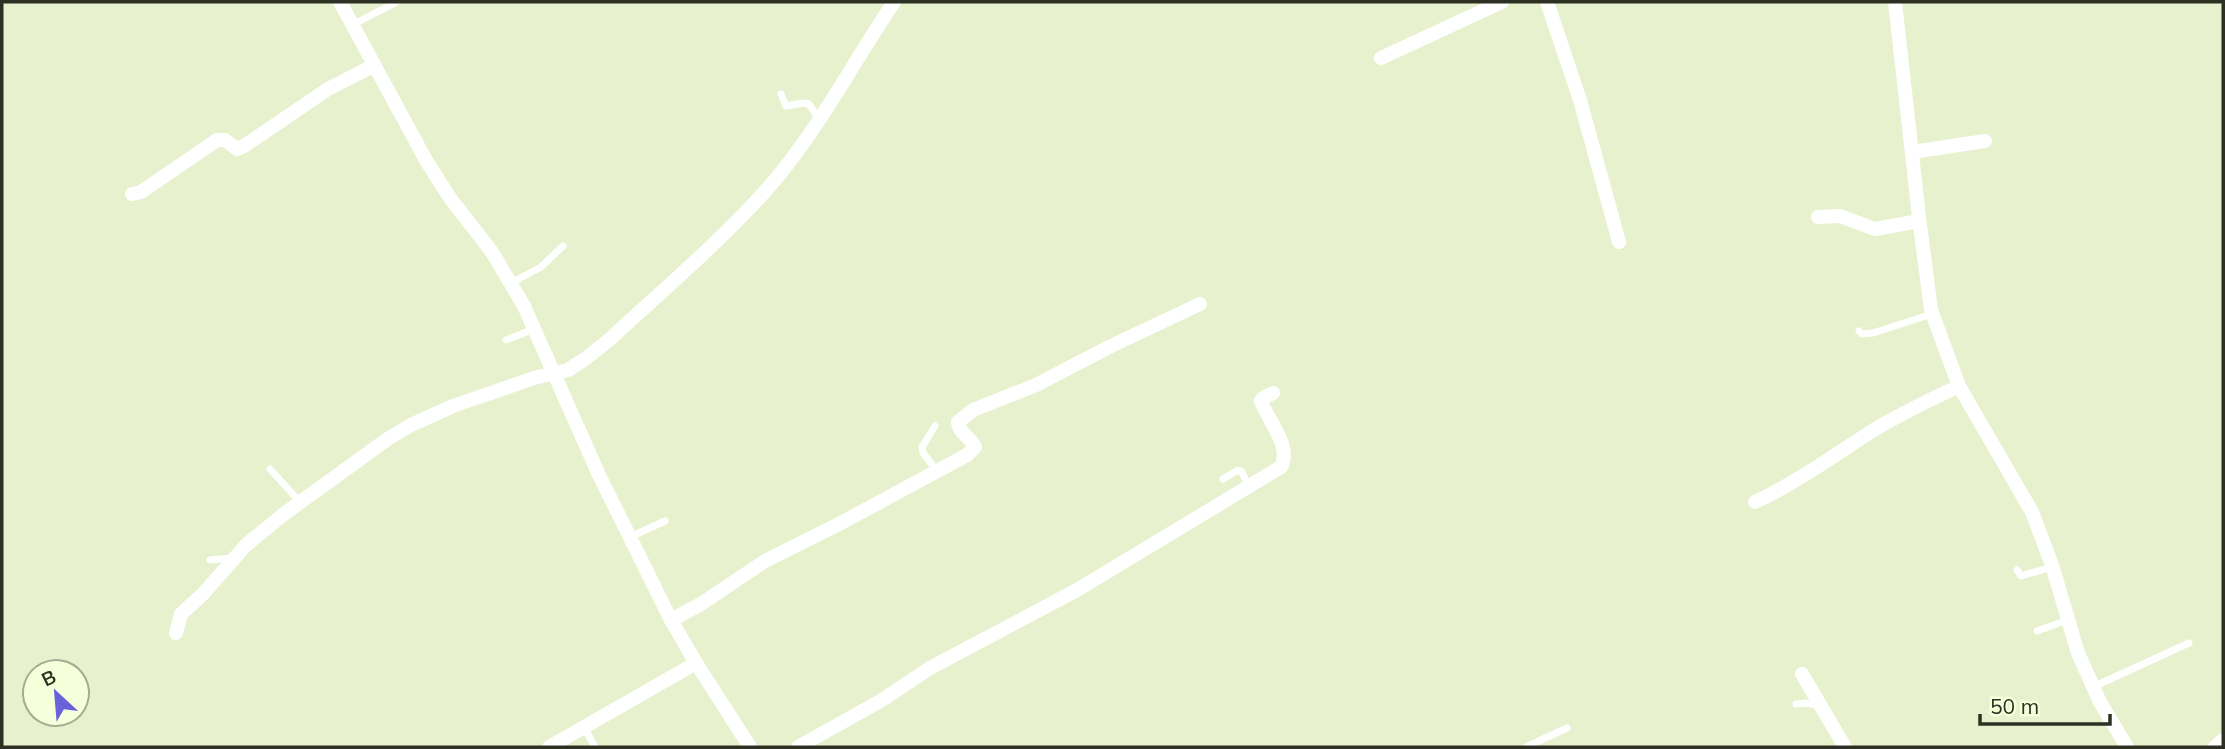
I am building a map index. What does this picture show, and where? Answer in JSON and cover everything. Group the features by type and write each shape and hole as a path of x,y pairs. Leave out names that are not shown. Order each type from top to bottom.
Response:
{"street":[{"path":"340,2 427,162 511,283 534,328 599,475 671,620 750,747"},
{"path":"176,633 181,614 203,594 233,558 351,464 411,425 483,394 568,370 585,359 704,252 744,214 776,178 855,65 894,2"},
{"path":"1381,58 1502,2"},
{"path":"1547,2 1580,100 1619,242"},
{"path":"1895,2 1932,313 1959,386 2032,512 2053,567 2078,653 2093,687 2127,747"},
{"path":"132,194 141,192 217,140 225,140 237,149 244,146 328,89 373,66"},
{"path":"1912,152 1985,141"},
{"path":"1818,217 1840,216 1875,229 1919,221"},
{"path":"671,620 701,604 765,561 974,449 973,442 958,425 961,419 973,410 1036,385 1200,304"},
{"path":"1755,502 1822,466 1875,429 1959,386"},
{"path":"798,747 882,700 930,668 1077,590 1281,467 1284,460 1283,445 1261,401 1273,393"},
{"path":"549,747 696,663"},
{"path":"1802,674 1845,747"},
{"path":"2215,747 2223,740"}],"lane":[{"path":"352,25 397,2"},
{"path":"781,94 786,106 809,104 818,118"},
{"path":"511,283 541,267 563,246"},
{"path":"1859,331 1862,334 1873,333 1932,313"},
{"path":"506,340 534,328"},
{"path":"935,426 922,447 923,453 937,471"},
{"path":"270,470 300,502"},
{"path":"1223,479 1238,470 1249,486"},
{"path":"630,537 665,521"},
{"path":"210,560 233,558"},
{"path":"2017,570 2021,576 2053,567"},
{"path":"2037,631 2067,620"},
{"path":"2093,687 2189,643"},
{"path":"1796,704 1822,706"},
{"path":"584,727 595,747"},
{"path":"1526,747 1567,728"}]}
